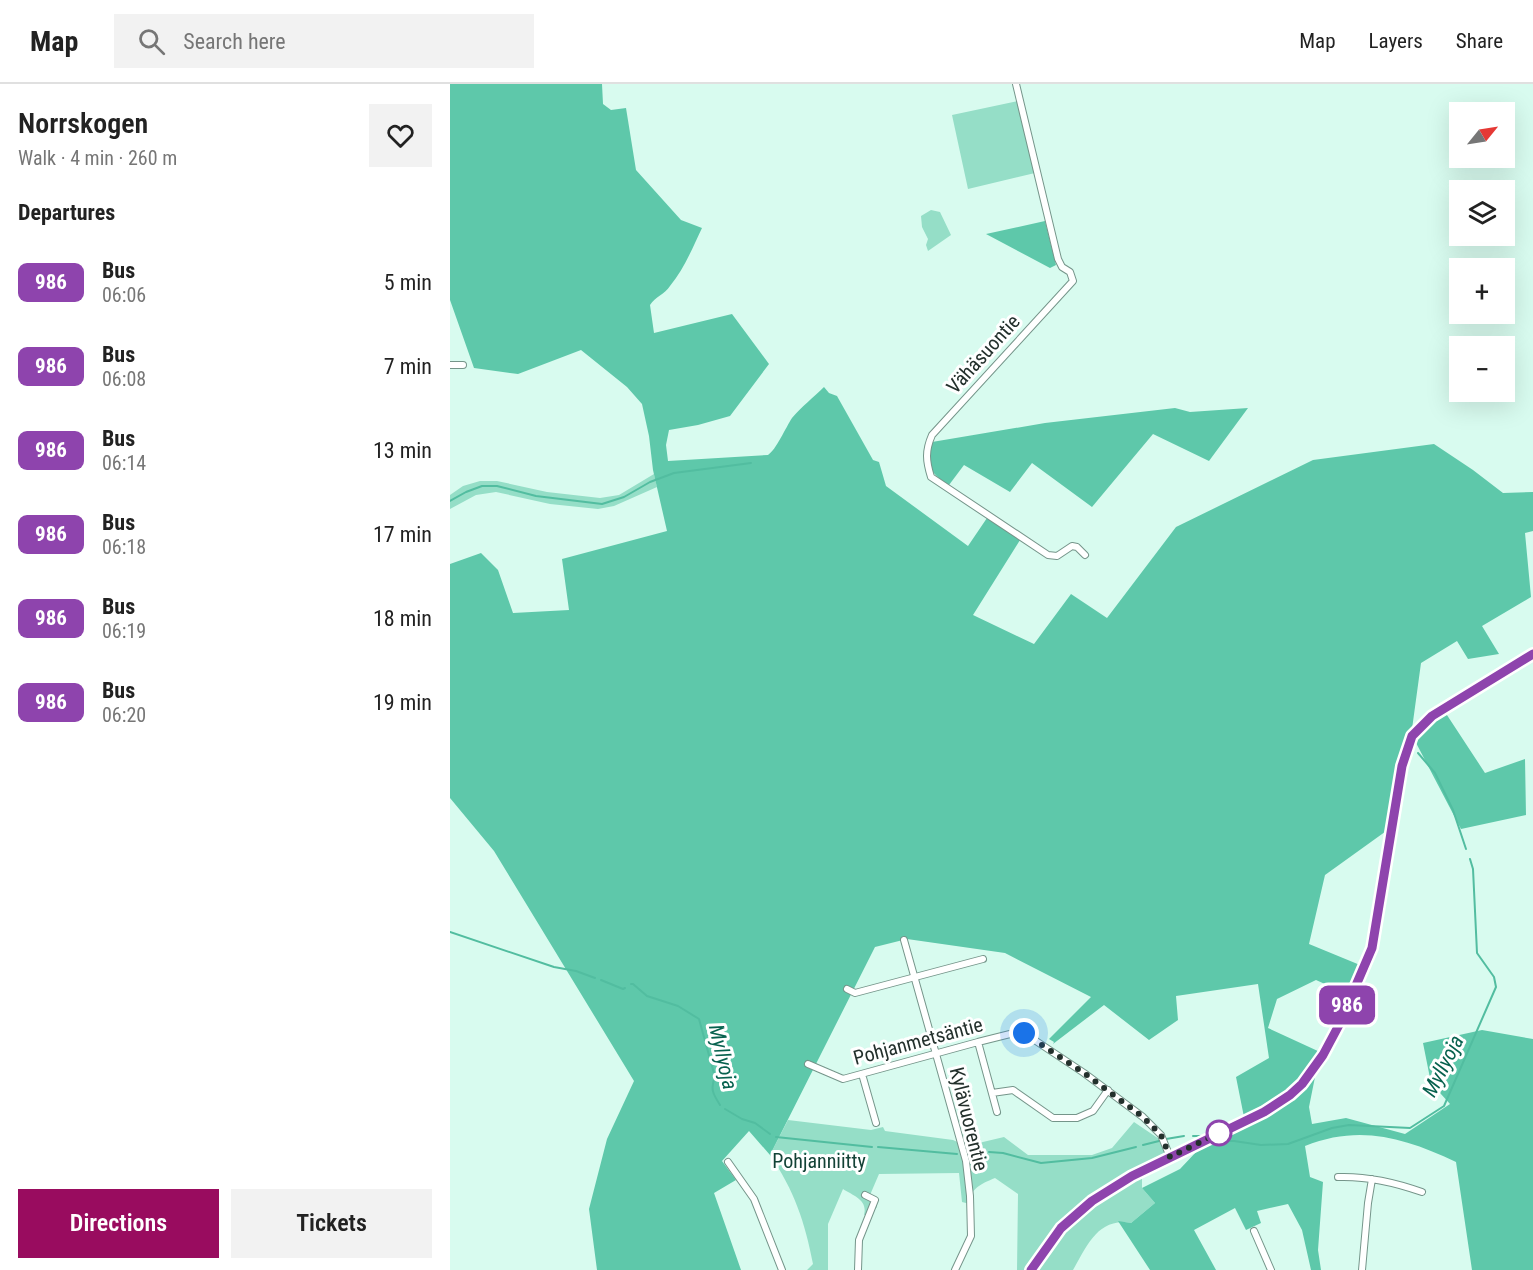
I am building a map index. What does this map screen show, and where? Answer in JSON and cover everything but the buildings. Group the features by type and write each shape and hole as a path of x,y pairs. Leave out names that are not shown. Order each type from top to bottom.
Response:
{"street":[{"name":"Vähäsuontie","path":"1016,84 1058,259 1062,267 1070,272 1073,281 932,435 927,446 926,462 932,477 1048,555 1056,556 1072,546 1077,547 1085,555"},
{"path":"450,365 463,365"},
{"path":"1031,1270 1061,1228 1081,1209 1132,1176 1264,1112 1302,1084 1323,1055 1339,1025 1372,948 1402,766 1412,736 1432,716 1533,654"},
{"name":"Kylävuorentie","path":"904,940 966,1161 971,1236 955,1270"},
{"path":"847,990 855,993 983,959"},
{"name":"Pohjanmetsäntie","path":"808,1064 843,1079 978,1042 1014,1033 1024,1033 1108,1090 1150,1123 1161,1135 1170,1157"},
{"path":"978,1042 997,1112"},
{"path":"862,1074 876,1123"},
{"path":"992,1093 1013,1090 1053,1118 1077,1118 1093,1111 1108,1090"},
{"path":"728,1162 754,1199 782,1270"},
{"path":"1338,1177 1357,1176 1391,1181 1422,1192"},
{"path":"1362,1270 1372,1179"},
{"path":"858,1270 859,1240 875,1200 865,1195"},
{"path":"1254,1231 1271,1270"}],"green space":[{"path":"450,84 602,84 603,104 611,110 626,108 636,170 681,220 702,228 675,279 668,289 650,305 654,333 732,314 769,364 730,416 669,430 666,445 668,461 768,455 778,443 792,418 824,387 829,393 837,396 873,460 879,462 886,486 968,546 987,518 1020,540 973,615 1034,644 1071,594 1107,618 1176,527 1313,460 1434,444 1503,493 1533,492 1533,531 1525,533 1531,597 1482,626 1499,654 1468,659 1457,641 1421,663 1412,729 1400,765 1389,829 1325,875 1309,944 1360,965 1347,994 1316,980 1277,999 1268,1028 1320,1052 1300,1081 1287,1093 1244,1117 1236,1077 1269,1058 1258,984 1176,996 1178,1020 1149,1040 1104,1005 1053,1044 1054,1042 1049,1039 1091,997 1005,953 907,939 875,947 770,1155 749,1131 722,1161 736,1180 714,1193 741,1270 597,1270 589,1209 607,1139 634,1081 494,851 450,798 450,564 481,553 498,570 513,613 569,610 562,559 667,531 653,470 642,404 627,387 581,350 518,374 474,368 450,300"},
{"path":"1018,101 1035,173 968,189 952,115"},
{"path":"931,210 940,212 951,235 928,251 926,245 928,239 922,227 921,216"},
{"path":"1045,221 1056,265 1050,268 986,234"},
{"path":"1175,408 1190,412 1248,408 1209,461 1153,434 1092,507 1032,463 1010,492 964,465 949,485 931,468 932,442 1045,423"},
{"path":"654,474 657,487 614,506 598,509 550,504 496,492 476,495 450,509 450,495 463,486 480,481 497,481 547,492 600,498 619,495"},
{"path":"1445,712 1485,773 1525,759 1526,815 1461,829 1414,739 1425,725"},
{"path":"1482,1030 1533,1039 1533,1270 1472,1270 1456,1162 1419,1146 1382,1137 1345,1136 1325,1139 1305,1146 1310,1177 1323,1182 1318,1250 1321,1270 1311,1270 1302,1230 1288,1204 1257,1211 1261,1223 1246,1230 1235,1208 1194,1230 1216,1270 1150,1270 1118,1221 1131,1223 1155,1203 1142,1188 1180,1169 1197,1151 1268,1116 1293,1100 1316,1072 1309,1107 1312,1124 1346,1118 1405,1134 1450,1104 1431,1083 1423,1043"},
{"name":"Pohjanniitty","path":"788,1120 871,1130 883,1127 885,1131 953,1140 966,1146 1004,1137 1028,1155 1092,1155 1112,1148 1134,1122 1165,1143 1170,1157 1142,1171 1142,1188 1155,1203 1131,1223 1110,1224 1102,1229 1089,1243 1073,1270 1017,1270 1018,1194 995,1178 974,1190 970,1204 962,1202 959,1173 879,1174 870,1195 877,1207 871,1213 864,1215 862,1202 843,1189 828,1224 828,1270 807,1270 813,1264 802,1220 786,1181 770,1155"}],"waterway":[{"path":"450,501 482,486 497,486 536,496 602,504 624,497 650,482 674,473 751,463"},
{"name":"Myllyoja","path":"1418,753 1435,773 1453,810 1466,849"},
{"name":"Myllyoja","path":"1224,1141 1261,1145 1288,1144 1332,1128 1349,1125 1410,1128 1444,1106 1496,987 1494,977 1477,953 1473,869 1470,859"},
{"name":"Myllyoja","path":"450,932 554,967 576,971 595,978"},
{"name":"Myllyoja","path":"601,980 625,988"},
{"name":"Myllyoja","path":"631,984 647,996 678,1006 699,1019 715,1077 713,1091 720,1105"},
{"name":"Myllyoja","path":"725,1109 742,1119 755,1123 770,1134"},
{"name":"Myllyoja","path":"1166,1139 1184,1136"},
{"name":"Myllyoja","path":"1193,1136 1203,1136"},
{"name":"Myllyoja","path":"776,1137 872,1147"},
{"name":"Myllyoja","path":"1143,1145 1159,1141"},
{"name":"Myllyoja","path":"878,1147 957,1154"},
{"name":"Myllyoja","path":"989,1152 1003,1153 1041,1163 1092,1158 1136,1147"},
{"name":"Myllyoja","path":"968,1151 980,1152"}],"bus line":[{"name":"986","path":"1031,1270 1061,1228 1081,1209 1109,1189 1264,1112 1302,1084 1323,1055 1339,1025 1372,948 1402,766 1406,748 1412,736 1432,716 1533,654"}],"route":[{"path":"1024,1033 1084,1073 1143,1117 1161,1135 1170,1157 1219,1133"}]}
